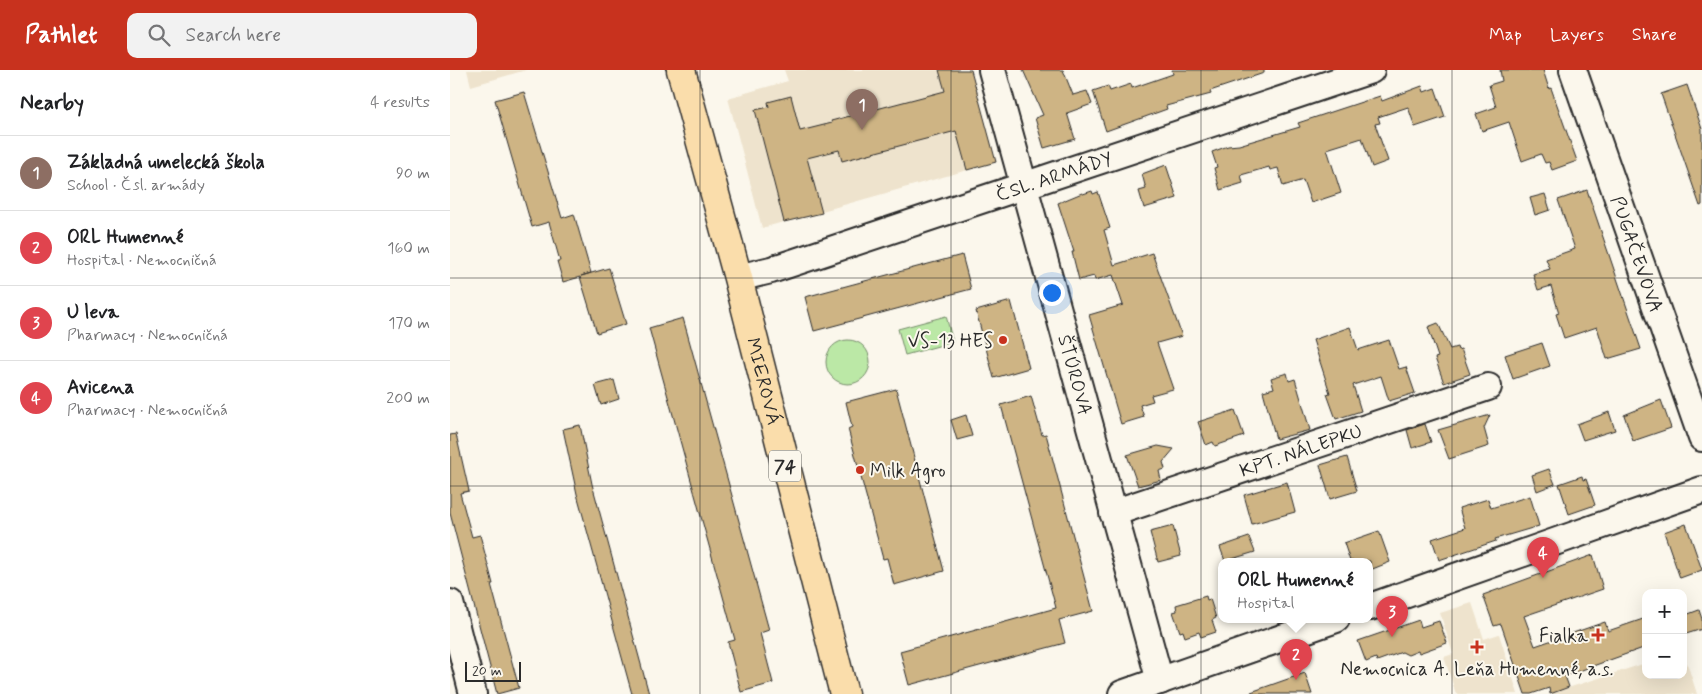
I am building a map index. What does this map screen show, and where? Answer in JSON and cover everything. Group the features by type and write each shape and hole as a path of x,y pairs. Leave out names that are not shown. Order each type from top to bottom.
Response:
{"main road":[{"name":"MIEROVÁ","path":"681,70 738,278 844,694"}],"street":[{"name":"ŠTÚROVA","path":"992,70 1160,681"},
{"name":"ČSL. ARMÁDY","path":"738,278 771,270 1024,187 1371,70"},
{"name":"PUGAČEVOVA","path":"1573,70 1702,438"},
{"name":"KPT. NÁLEPKU","path":"1113,513 1488,388"},
{"path":"1373,606 1702,490"},
{"path":"450,603 473,694"},
{"path":"1122,694 1325,623"}],"shaded area":[{"path":"467,70 526,70 471,86"},
{"path":"784,70 971,70 996,162 762,228 728,98 788,81"},
{"name":"Nemocnica A. Leňa Humenné, a.s.","path":"1472,603 1484,639 1499,634 1518,694 1456,694 1444,657 1453,654 1440,613"},
{"name":"Nemocnica A. Leňa Humenné, a.s.","path":"1687,663 1697,694 1549,694 1642,664 1642,679 1687,679"}],"green space":[{"path":"946,316 953,342 905,355 898,329"},
{"path":"848,340 860,344 866,350 870,362 866,374 860,380 848,384 836,380 830,374 826,362 830,350 836,344"}],"building":[{"path":"939,70 971,70 996,162 967,170 956,131 842,161 839,150 807,158 822,213 784,222 755,110 769,107 768,102 791,96 800,131 945,91"},
{"path":"1023,70 1063,70 1073,95 1087,91 1092,104 1067,113 1075,139 1044,148 1035,118 1043,115"},
{"path":"1172,70 1264,70 1264,73 1210,91 1211,94 1166,106 1167,109 1106,131 1093,91 1108,86 1110,91 1131,84 1132,88 1173,74"},
{"path":"1500,70 1543,70 1577,161 1552,170 1549,162 1545,163 1541,154 1522,161 1509,122 1482,131 1476,114 1496,107 1489,85 1502,81"},
{"path":"1687,85 1702,129 1702,205 1700,206 1661,94"},
{"path":"1422,86 1424,92 1435,88 1445,117 1415,127 1408,107 1378,117 1380,123 1375,124 1388,161 1372,167 1362,138 1327,149 1341,193 1311,203 1303,180 1283,186 1278,168 1270,170 1269,167 1241,175 1243,183 1220,190 1214,168 1217,167 1212,152 1300,127 1298,123 1380,96 1382,101"},
{"path":"524,92 562,218 574,214 591,273 581,276 609,268 626,324 597,333 580,277 563,282 557,261 560,261 549,222 532,227 495,100"},
{"path":"1166,165 1177,198 1144,208 1139,191 1146,189 1142,174"},
{"path":"1587,190 1641,349 1607,359 1597,327 1564,338 1556,314 1559,313 1551,286 1538,290 1533,274 1550,269 1546,259 1575,249 1558,200"},
{"path":"1092,191 1093,194 1098,192 1110,228 1104,230 1114,265 1152,253 1182,336 1157,343 1173,389 1151,395 1153,401 1140,405 1144,417 1121,424 1089,315 1123,305 1113,275 1095,280 1094,276 1079,280 1072,252 1074,252 1058,203"},
{"path":"1545,194 1550,210 1535,215 1530,198"},
{"path":"962,255 971,289 814,331 805,297"},
{"name":"VS-13 HES","path":"1011,301 1029,368 994,378 976,311"},
{"path":"683,318 769,630 760,633 773,683 741,692 728,642 735,640 649,328"},
{"path":"1438,323 1450,349 1457,347 1458,350 1461,349 1470,374 1444,383 1435,358 1438,357 1428,327"},
{"path":"1350,327 1358,350 1389,340 1399,369 1406,367 1415,393 1389,401 1381,376 1353,385 1361,411 1336,419 1327,394 1330,393 1313,340"},
{"path":"1542,343 1550,366 1513,379 1505,355"},
{"path":"1287,373 1289,381 1295,379 1310,430 1276,439 1263,391 1274,388 1271,378"},
{"path":"614,380 619,399 601,405 595,385"},
{"path":"896,389 944,571 894,585 887,558 883,559 848,429 852,427 846,402"},
{"path":"1031,396 1042,435 1046,434 1093,611 1059,620 1065,643 909,685 900,651 1056,608 1001,405"},
{"path":"1661,400 1671,428 1633,441 1624,415"},
{"path":"1235,410 1244,436 1215,446 1213,442 1206,445 1198,422"},
{"path":"1609,412 1615,430 1583,440 1577,424"},
{"path":"966,415 972,436 957,440 951,420"},
{"path":"1490,415 1484,428 1489,446 1449,459 1438,430"},
{"path":"1425,424 1431,442 1412,448 1407,430"},
{"path":"580,425 592,484 649,694 632,694 577,494 563,429"},
{"path":"456,434 469,491 460,493 472,537 480,535 519,688 497,694 450,513 450,435"},
{"path":"1158,446 1174,449 1163,462 1165,469 1159,471 1161,480 1138,486 1127,455"},
{"path":"1347,457 1357,491 1330,499 1320,465"},
{"path":"1549,469 1555,484 1537,491 1532,475"},
{"path":"1582,476 1583,480 1586,479 1595,505 1569,514 1559,484"},
{"path":"1287,482 1295,512 1252,524 1244,495"},
{"path":"1530,496 1539,526 1495,539 1496,541 1439,560 1432,539 1465,528 1459,508 1488,499 1491,508"},
{"path":"1686,524 1702,570 1680,578 1664,532"},
{"path":"1173,526 1181,556 1158,562 1150,532"},
{"path":"1379,531 1390,562 1373,569 1373,558 1349,558 1344,543"},
{"path":"1249,537 1255,552 1235,558 1224,558 1220,547"},
{"path":"1593,555 1603,589 1524,616 1535,646 1605,622 1608,631 1642,619 1642,648 1565,676 1569,687 1550,694 1549,688 1525,694 1501,624 1494,626 1483,595"},
{"path":"1206,596 1207,600 1210,599 1216,618 1212,620 1216,632 1201,637 1199,632 1185,637 1183,631 1180,632 1173,612 1177,611 1176,605"},
{"path":"1699,610 1702,619 1702,629 1687,634 1687,614"},
{"path":"1419,620 1421,627 1439,621 1447,643 1419,653 1418,651 1408,655 1402,652 1377,661 1376,658 1366,662 1358,641"},
{"path":"1305,673 1312,694 1252,694 1251,692"}],"place":[{"name":"Základná umelecká škola","path":"862,130"},
{"name":"VS-13 HES","path":"1003,340"},
{"name":"Milk Agro","path":"860,470"},
{"name":"Avicena","path":"1543,578"},
{"name":"Fialka","path":"1598,635"},
{"name":"U leva","path":"1392,637"},
{"name":"Nemocnica A. Leňa Humenné, a.s.","path":"1477,647"},
{"name":"ORL Humenné","path":"1296,680"}]}
